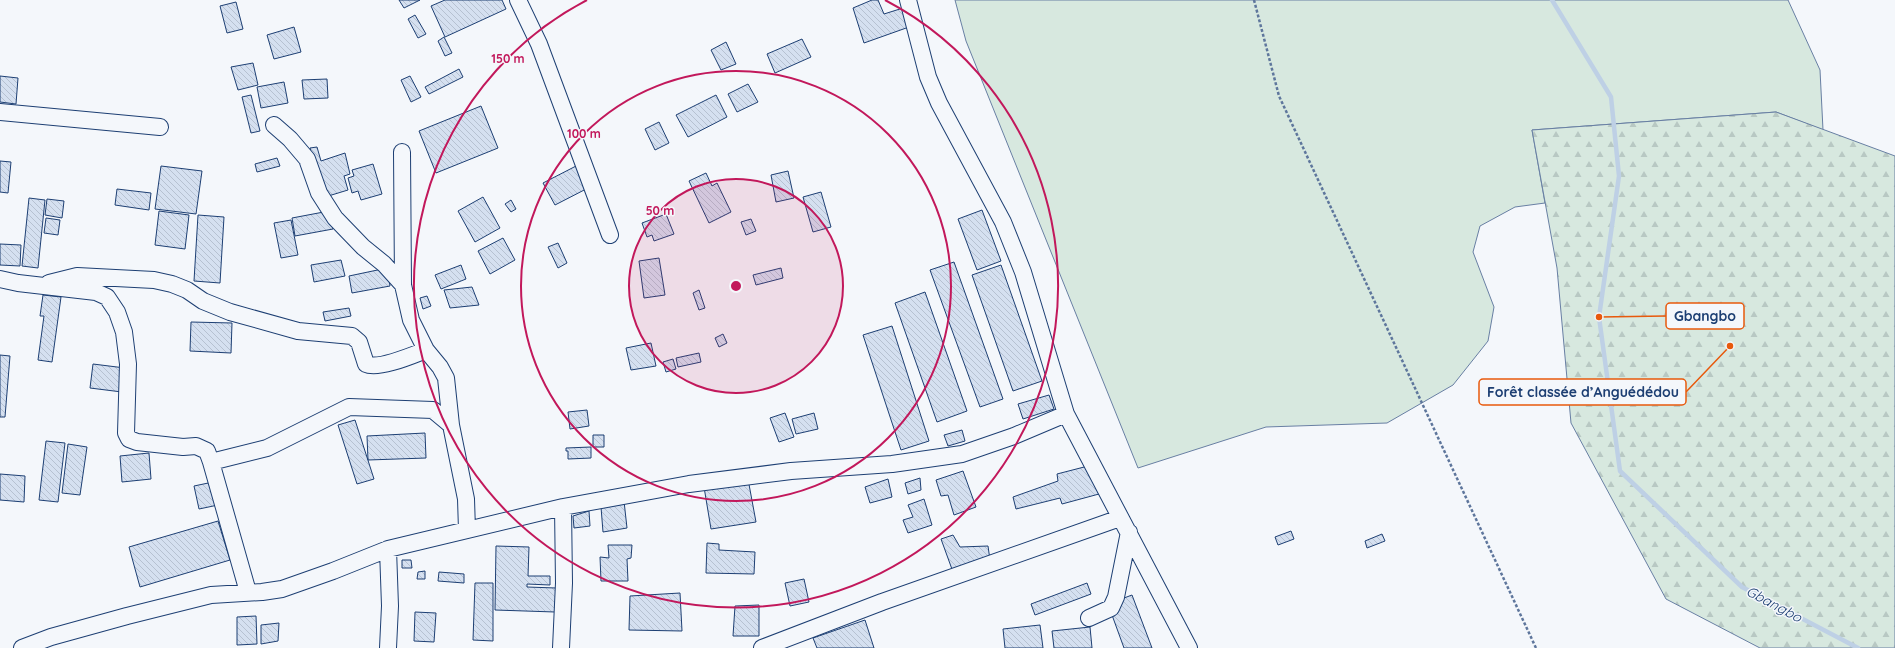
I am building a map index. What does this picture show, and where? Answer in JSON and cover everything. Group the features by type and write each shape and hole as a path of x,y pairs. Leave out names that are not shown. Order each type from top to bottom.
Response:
{"street":[{"path":"518,0 539,44 610,236"},
{"path":"908,0 928,77 939,102 1002,222 1023,272 1066,414 1189,648"},
{"path":"0,112 160,127"},
{"path":"274,125 290,139 307,160 319,194 335,218 362,247 384,264 403,285"},
{"path":"402,152 403,285 412,320 426,350 440,367 446,378 451,425 466,498 467,530"},
{"path":"41,286 77,276 154,280 172,284 187,290 203,301 230,312 298,330 352,336 359,342 366,364 371,366 380,365 426,350"},
{"path":"0,279 18,283 96,292 107,298 117,312 124,332 128,364 128,410 126,433 129,439 136,442 196,446 207,450 248,592"},
{"path":"211,462 267,448 349,407 433,410 451,425"},
{"path":"22,648 51,637 168,605 211,595 282,589 388,549 563,507 689,484 791,471 892,464 962,454 1014,436 1066,414"},
{"path":"561,648 564,583 563,507"},
{"path":"762,648 882,602 1120,518"},
{"path":"1089,618 1111,608 1116,598 1129,532"},
{"path":"388,549 390,606 388,648"}],"path":[{"path":"1254,0 1279,96 1536,648"}],"green space":[{"path":"955,0 1788,0 1820,70 1823,130 1776,112 1532,130 1545,203 1515,207 1480,226 1473,252 1494,307 1488,341 1453,385 1387,423 1266,427 1138,468 966,41"},
{"path":"1776,112 1895,156 1895,648 1760,648 1666,599 1571,423 1557,268 1532,130"}],"building":[{"path":"399,0 420,0 404,8"},
{"path":"445,0 502,0 506,9 445,37 431,6"},
{"path":"872,0 878,0 884,14 903,8 909,27 864,43 853,8"},
{"path":"236,2 243,29 227,33 220,6"},
{"path":"415,15 426,34 418,38 408,19"},
{"path":"294,27 301,52 274,59 267,35"},
{"path":"444,37 452,53 445,56 438,41"},
{"path":"802,39 811,57 775,73 767,54"},
{"path":"726,42 736,64 721,70 711,50"},
{"path":"253,63 258,85 238,90 231,67"},
{"path":"459,69 463,77 429,94 425,87"},
{"path":"0,76 18,78 16,104 0,102"},
{"path":"410,76 421,97 411,102 401,80"},
{"path":"327,79 328,98 304,99 302,80"},
{"path":"284,82 288,103 261,108 257,87"},
{"path":"748,84 758,102 737,112 728,94"},
{"path":"251,95 260,131 251,133 242,97"},
{"path":"716,95 727,117 688,137 676,115"},
{"path":"481,106 498,148 436,173 419,131"},
{"path":"659,122 669,143 655,150 645,129"},
{"path":"317,147 321,161 345,153 350,174 344,176 348,190 325,197 318,183 310,148"},
{"path":"277,158 280,166 257,172 255,164"},
{"path":"0,161 11,162 8,193 0,192"},
{"path":"373,164 382,194 361,200 358,191 352,193 348,178 354,176 352,170"},
{"path":"578,165 590,187 555,205 543,183"},
{"path":"161,166 202,171 196,214 155,209"},
{"path":"788,171 794,198 776,202 771,175"},
{"path":"706,173 712,186 717,183 731,212 709,223 689,181"},
{"path":"117,189 151,193 149,210 115,205"},
{"path":"821,192 831,227 813,232 803,197"},
{"path":"483,197 500,228 475,242 458,211"},
{"path":"29,198 45,200 38,268 22,266"},
{"path":"47,199 64,201 62,218 45,215"},
{"path":"511,200 516,209 511,212 505,204"},
{"path":"982,210 1001,261 977,270 958,219"},
{"path":"159,211 189,215 185,249 155,245"},
{"path":"329,211 333,229 295,236 292,218"},
{"path":"666,214 674,234 654,241 652,235 647,237 642,223"},
{"path":"198,215 224,217 220,283 194,281"},
{"path":"46,218 60,220 58,235 44,233"},
{"path":"751,219 756,231 746,235 741,222"},
{"path":"291,220 298,255 281,258 274,223"},
{"path":"503,238 515,260 490,274 478,251"},
{"path":"558,243 567,263 558,268 548,247"},
{"path":"0,244 21,245 20,266 0,265"},
{"path":"659,258 665,295 644,298 639,261"},
{"path":"341,260 345,276 314,282 311,265"},
{"path":"954,262 1003,399 980,407 930,270"},
{"path":"461,265 466,279 441,289 435,275"},
{"path":"1001,265 1042,381 1013,391 972,275"},
{"path":"387,268 390,286 352,293 349,276"},
{"path":"781,268 783,278 756,285 753,275"},
{"path":"472,287 479,305 450,308 444,290"},
{"path":"699,290 705,308 699,310 693,293"},
{"path":"925,292 967,411 937,422 895,303"},
{"path":"43,295 61,297 52,362 38,360 44,316 40,316"},
{"path":"427,296 431,306 423,309 420,298"},
{"path":"349,308 351,316 325,321 323,312"},
{"path":"191,322 232,323 231,353 190,351"},
{"path":"892,326 929,441 901,450 863,335"},
{"path":"723,334 727,343 719,347 715,338"},
{"path":"651,343 656,366 631,370 626,348"},
{"path":"699,353 701,362 678,367 676,358"},
{"path":"0,355 10,356 5,417 0,417"},
{"path":"673,359 676,369 666,372 663,362"},
{"path":"93,364 125,368 122,392 90,388"},
{"path":"1049,395 1054,409 1023,419 1018,404"},
{"path":"587,410 589,426 570,429 568,412"},
{"path":"785,413 794,437 779,442 770,418"},
{"path":"814,413 818,429 796,434 792,419"},
{"path":"355,420 374,479 357,484 338,425"},
{"path":"962,430 965,441 948,446 944,435"},
{"path":"425,433 426,458 368,460 367,436"},
{"path":"593,435 604,435 604,447 593,447"},
{"path":"46,441 65,443 58,502 39,500"},
{"path":"68,444 87,447 80,495 62,493"},
{"path":"591,447 591,458 568,459 568,451 566,451 566,448"},
{"path":"149,453 151,479 122,482 120,456"},
{"path":"1088,466 1099,494 1062,504 1060,498 1016,509 1013,497 1058,481 1057,474"},
{"path":"963,471 976,507 954,515 948,495 941,496 936,480"},
{"path":"0,474 25,476 24,502 0,500"},
{"path":"920,478 921,490 908,494 905,483"},
{"path":"748,479 756,522 711,529 704,487"},
{"path":"888,479 892,497 870,503 865,487"},
{"path":"213,482 218,505 199,509 194,486"},
{"path":"924,499 932,525 908,533 903,520 913,517 908,505"},
{"path":"624,501 627,528 603,532 601,507"},
{"path":"589,511 590,526 574,528 573,516"},
{"path":"218,521 230,560 140,587 129,547"},
{"path":"1291,531 1294,539 1278,545 1275,537"},
{"path":"1382,534 1385,541 1367,548 1365,541"},
{"path":"953,535 960,547 988,546 990,560 953,572 941,539"},
{"path":"707,543 719,544 719,550 755,552 754,574 706,573"},
{"path":"608,545 632,545 631,558 627,559 628,581 601,581 600,557 609,558"},
{"path":"496,546 529,547 528,576 550,576 550,585 527,584 527,587 556,588 555,612 495,610"},
{"path":"402,560 411,560 412,568 402,568"},
{"path":"425,571 425,579 417,579 418,572"},
{"path":"439,572 464,574 464,583 438,581"},
{"path":"804,579 809,602 790,606 785,583"},
{"path":"475,583 493,583 493,641 473,640"},
{"path":"1087,583 1091,594 1035,615 1031,604"},
{"path":"680,593 682,631 629,630 630,596"},
{"path":"1132,595 1152,648 1124,648 1108,604"},
{"path":"759,605 759,636 733,636 735,606"},
{"path":"415,612 436,613 434,642 414,641"},
{"path":"256,616 257,644 237,645 237,617"},
{"path":"865,620 874,648 817,648 813,638"},
{"path":"279,623 278,641 261,644 261,625"},
{"path":"1040,625 1043,648 1005,648 1003,629"},
{"path":"1090,627 1092,648 1054,648 1052,631"}],"waterway":[{"name":"Gbangbo","path":"1552,0 1611,97 1619,176 1599,317 1620,471 1742,587 1858,648"}],"place":[{"name":"Gbangbo","path":"1599,317"},
{"name":"Forêt classée d’Anguédédou","path":"1730,346"}]}
